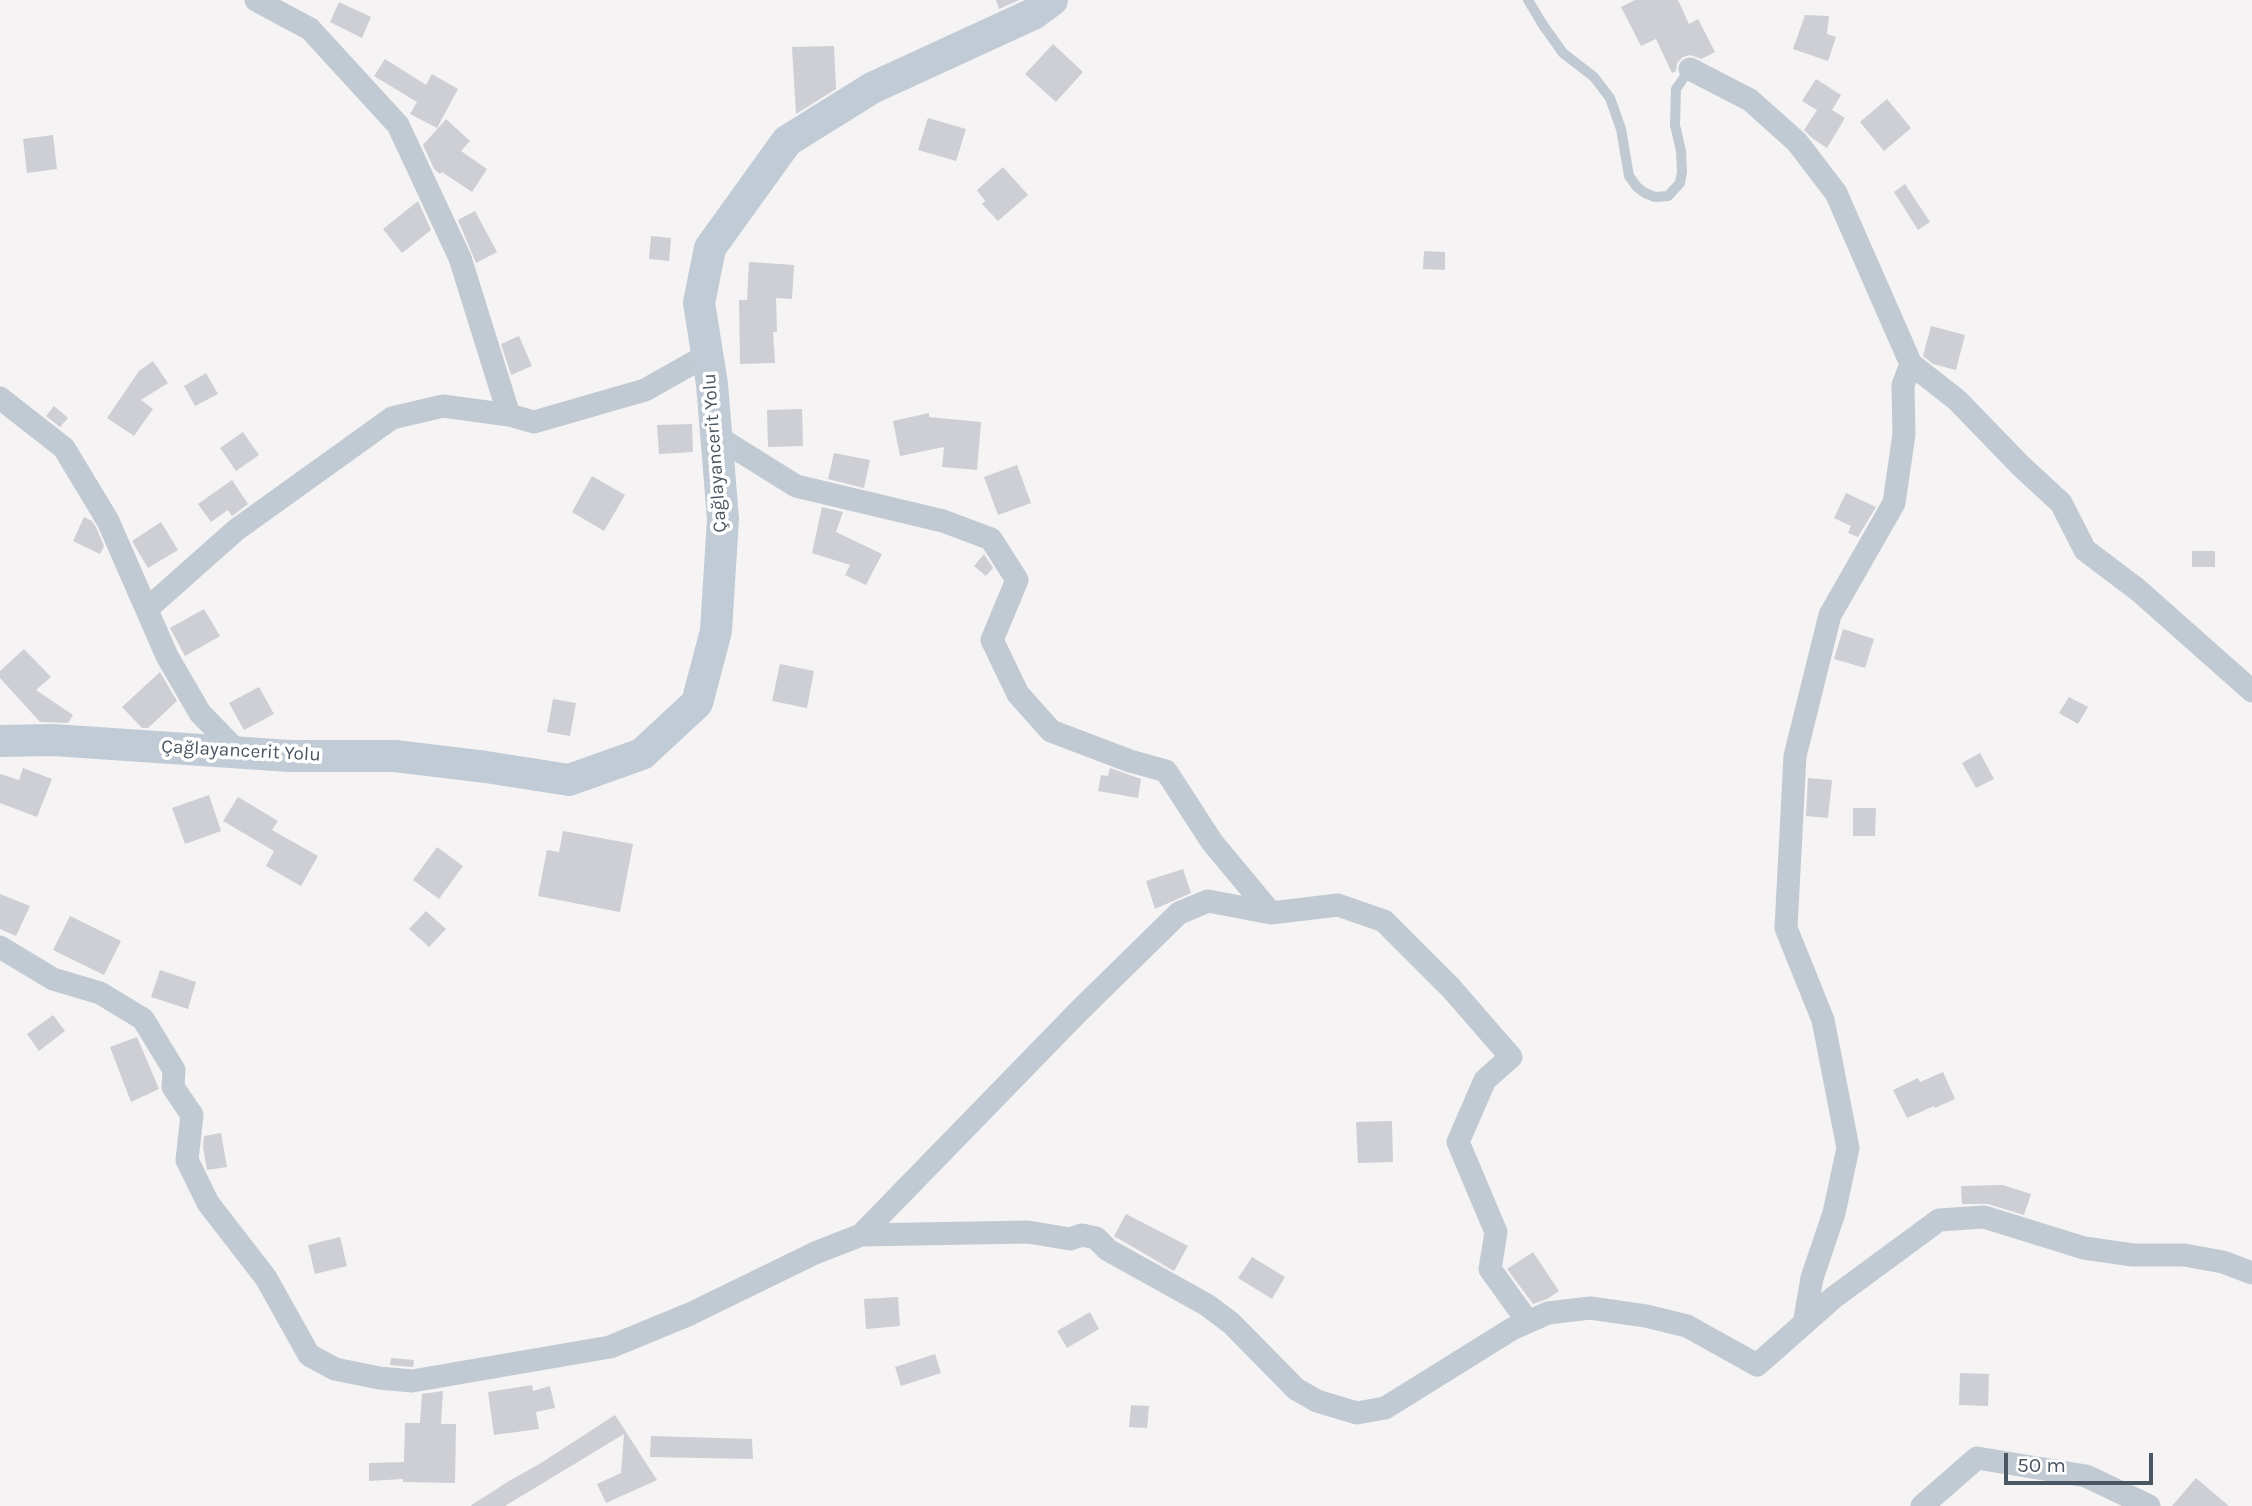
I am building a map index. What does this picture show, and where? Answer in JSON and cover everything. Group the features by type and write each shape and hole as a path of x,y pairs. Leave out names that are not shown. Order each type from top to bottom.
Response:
{"main road":[{"name":"Çağlayancerit Yolu","path":"0,741 53,740 290,756 396,756 569,780 642,754 697,703 716,631 723,519 708,355 699,303 710,248 787,141 873,88 1033,14 1052,0"}],"street":[{"path":"256,0 310,29 398,125 460,258 509,415"},
{"path":"1690,69 1750,100 1797,142 1836,193 1911,364 1957,400 2061,503 2085,550 2138,590 2252,691"},
{"path":"146,609 236,530 392,418 443,406 509,415 534,422 645,390 708,355"},
{"path":"1804,1324 1812,1278 1834,1213 1848,1148 1822,1020 1786,928 1795,756 1830,615 1894,503 1904,434 1903,385 1911,364"},
{"path":"0,398 64,448 108,521 167,656 200,713 238,752"},
{"path":"716,436 796,486 943,521 991,539 1017,580 992,640 1018,694 1051,732 1166,771 1212,842 1271,913"},
{"path":"861,1235 1080,1010 1179,913 1208,901 1271,913 1338,905 1384,921 1451,988 1511,1057 1485,1080 1458,1142 1496,1232 1490,1269 1528,1322"},
{"path":"0,947 53,979 100,993 143,1019 174,1070 173,1087 192,1115 187,1160 208,1203 266,1278 309,1355 335,1369 379,1378 412,1381 610,1347 690,1314 816,1253 861,1235 1028,1232 1070,1239 1082,1235 1096,1238 1108,1250 1215,1311 1231,1323 1296,1389 1317,1401 1357,1413 1385,1408 1512,1329 1548,1313 1590,1308 1646,1316 1687,1326 1757,1365 1833,1297 1939,1220 1984,1217 2084,1248 2133,1255 2184,1255 2223,1262 2252,1273"},
{"path":"1922,1506 1977,1458 2086,1476 2149,1506"}],"lane":[{"path":"1528,0 1563,53 1594,77 1610,98 1621,130 1629,176 1637,187 1655,197 1668,196 1680,183 1681,151 1675,125 1676,89 1690,69"}],"building":[{"path":"996,0 1019,0 999,9"},
{"path":"1635,0 1678,0 1689,24 1698,19 1715,52 1701,59 1690,55 1683,57 1677,63 1676,71 1672,73 1656,39 1641,46 1621,7"},
{"path":"339,2 371,17 362,38 330,22"},
{"path":"1805,15 1829,16 1827,34 1836,37 1828,61 1793,49"},
{"path":"1053,44 1083,72 1056,102 1025,74"},
{"path":"834,46 836,89 796,114 792,47"},
{"path":"385,59 426,85 432,74 458,89 437,128 410,114 417,102 374,76"},
{"path":"1816,79 1841,95 1832,110 1845,118 1827,148 1804,130 1817,110 1802,101"},
{"path":"1887,99 1911,128 1884,151 1860,122"},
{"path":"928,118 966,129 956,161 918,150"},
{"path":"446,119 470,141 461,151 487,169 472,192 434,169 423,145"},
{"path":"53,135 57,169 27,173 23,139"},
{"path":"1003,167 1028,195 998,221 982,204 985,201 977,190"},
{"path":"1905,184 1930,222 1918,230 1894,192"},
{"path":"418,201 431,230 402,253 383,229"},
{"path":"475,211 497,252 476,263 458,220"},
{"path":"651,236 671,238 669,261 649,259"},
{"path":"1424,251 1445,252 1445,270 1423,269"},
{"path":"749,262 794,265 792,299 776,298 777,332 773,332 775,363 740,364 739,300 747,300"},
{"path":"1931,326 1965,335 1956,370 1933,364 1923,356"},
{"path":"519,336 532,366 511,375 501,344"},
{"path":"153,361 168,383 141,400 153,409 134,436 107,418 139,371"},
{"path":"206,373 218,394 195,406 184,386"},
{"path":"54,406 68,418 60,427 46,416"},
{"path":"802,409 803,446 768,447 767,410"},
{"path":"929,413 929,417 981,422 977,470 942,467 944,447 900,456 893,421"},
{"path":"692,424 693,452 659,454 657,425"},
{"path":"243,432 259,455 236,471 220,448"},
{"path":"834,453 870,460 864,488 828,479"},
{"path":"1017,465 1031,503 998,515 984,477"},
{"path":"592,476 625,495 604,531 572,512"},
{"path":"232,480 248,504 232,516 228,510 211,522 198,504"},
{"path":"1846,493 1876,507 1858,537 1848,533 1851,526 1834,518"},
{"path":"822,507 843,512 836,532 882,554 866,585 845,575 850,565 812,553"},
{"path":"84,517 96,527 104,546 100,554 73,541"},
{"path":"161,522 178,550 148,568 132,541"},
{"path":"2192,551 2215,551 2215,567 2192,567"},
{"path":"984,554 993,568 986,576 974,566"},
{"path":"204,609 220,636 185,656 170,628"},
{"path":"1843,629 1874,639 1865,668 1834,659"},
{"path":"24,649 51,677 36,690 73,715 68,723 40,722 0,678 0,671"},
{"path":"780,664 814,671 807,708 772,701"},
{"path":"160,672 177,701 148,728 142,728 122,707"},
{"path":"259,687 274,714 244,730 229,703"},
{"path":"2069,697 2088,707 2078,724 2059,713"},
{"path":"553,699 576,703 570,736 547,732"},
{"path":"1980,753 1994,779 1976,788 1962,763"},
{"path":"23,768 52,779 37,817 0,803 0,774 19,780"},
{"path":"1110,768 1141,779 1138,798 1098,791 1101,775 1108,776"},
{"path":"1808,778 1832,780 1828,818 1806,816"},
{"path":"209,795 221,831 185,844 172,808"},
{"path":"238,797 278,821 272,830 318,856 301,886 266,866 274,851 223,821"},
{"path":"1853,808 1876,808 1875,836 1853,836"},
{"path":"563,831 633,844 620,912 538,896 547,850 559,852"},
{"path":"437,847 463,866 439,899 413,880"},
{"path":"1183,869 1191,893 1155,909 1146,881"},
{"path":"0,894 30,906 16,936 0,929"},
{"path":"426,911 446,929 429,947 409,929"},
{"path":"70,916 121,941 104,975 53,950"},
{"path":"160,970 196,982 188,1009 151,997"},
{"path":"53,1015 65,1031 39,1051 27,1034"},
{"path":"137,1037 159,1089 131,1102 110,1047"},
{"path":"1943,1072 1955,1099 1907,1118 1893,1090 1918,1078 1920,1082"},
{"path":"1392,1121 1393,1162 1358,1163 1356,1122"},
{"path":"221,1133 227,1167 207,1170 204,1136"},
{"path":"2003,1185 2031,1194 2024,1215 1988,1204 1962,1204 1961,1186"},
{"path":"1126,1214 1188,1246 1174,1271 1114,1236"},
{"path":"340,1237 347,1266 315,1274 308,1245"},
{"path":"1533,1252 1559,1291 1533,1304 1507,1269"},
{"path":"1252,1257 1285,1277 1272,1299 1238,1278"},
{"path":"898,1297 900,1326 866,1329 864,1299"},
{"path":"1090,1312 1099,1329 1067,1348 1057,1331"},
{"path":"935,1354 941,1373 901,1386 895,1367"},
{"path":"391,1358 414,1360 413,1367 390,1365"},
{"path":"1960,1373 1989,1374 1988,1406 1959,1405"},
{"path":"532,1385 533,1391 550,1386 555,1408 536,1412 539,1429 494,1435 488,1392"},
{"path":"443,1391 441,1424 456,1424 455,1483 403,1482 403,1479 369,1481 369,1463 404,1462 405,1423 420,1423 422,1394"},
{"path":"1131,1405 1149,1406 1147,1428 1129,1427"},
{"path":"615,1415 657,1480 606,1503 597,1484 621,1473 624,1434 505,1506 470,1506 541,1463"},
{"path":"651,1436 752,1439 753,1459 650,1457"},
{"path":"2196,1478 2229,1506 2172,1506"}]}
